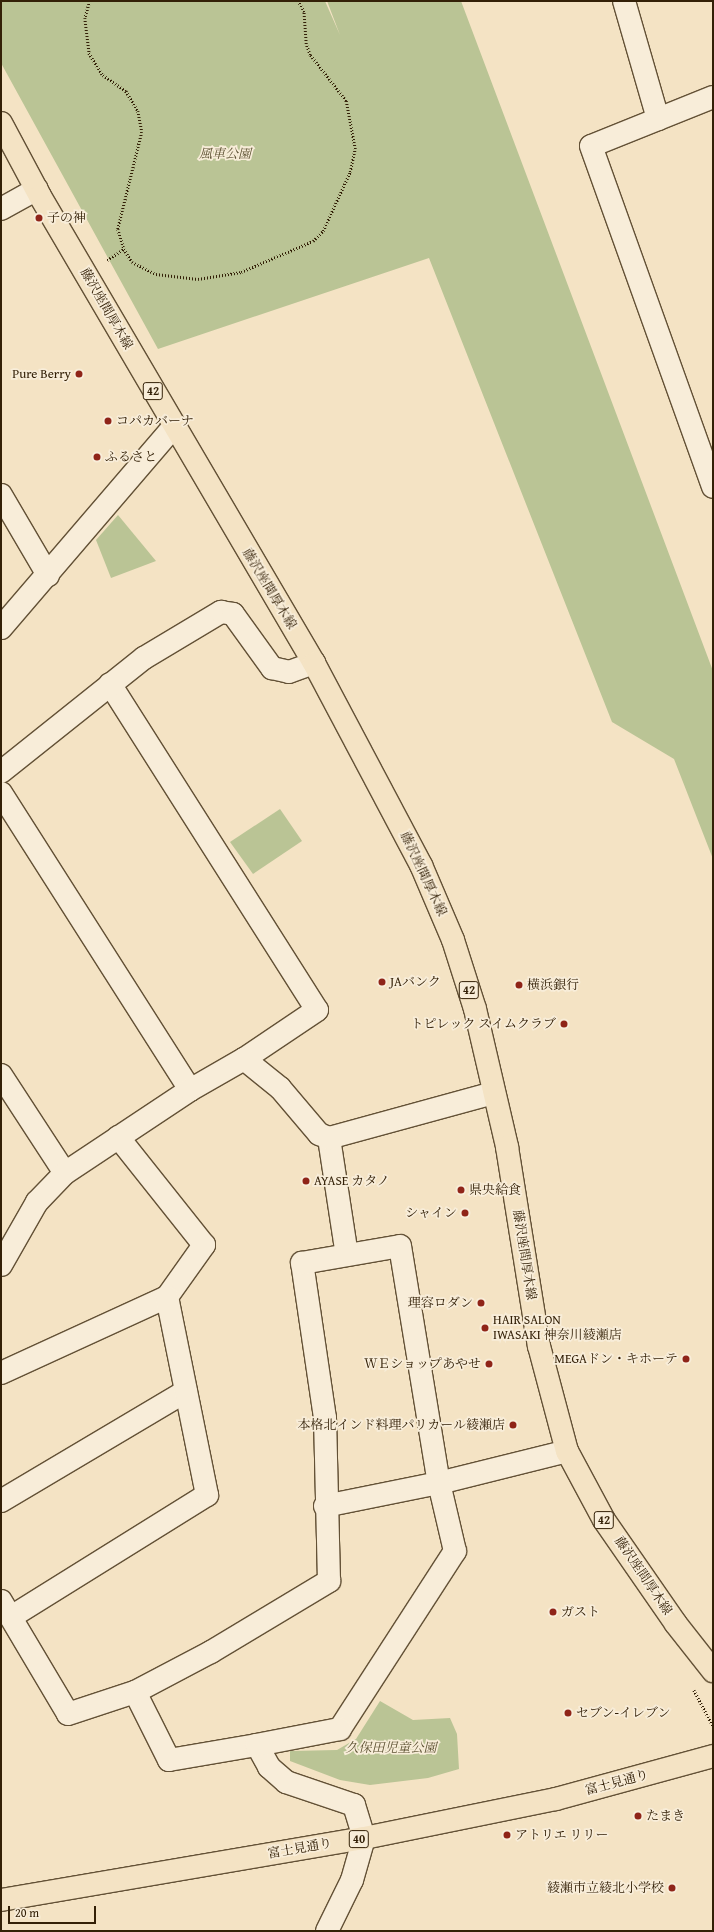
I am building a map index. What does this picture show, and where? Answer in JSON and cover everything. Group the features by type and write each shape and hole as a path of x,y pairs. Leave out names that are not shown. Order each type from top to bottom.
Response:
{"main road":[{"name":"藤沢座間厚木線","path":"1,123 37,189 174,426 314,663 382,788 453,940 475,1009 493,1093 507,1147 540,1346 567,1451 604,1520 676,1624 713,1671"},
{"name":"富士見通り","path":"1,1900 364,1838 556,1799 713,1756"}],"street":[{"path":"624,1 658,119"},
{"path":"713,97 591,146 713,487"},
{"path":"1,209 37,189"},
{"path":"1,628 48,576 174,426"},
{"path":"1,495 48,576"},
{"path":"1,772 144,658 221,612 233,614 272,668 289,672 314,663"},
{"path":"1,1265 37,1202 65,1173 190,1090 244,1059 317,1010 110,684"},
{"path":"1,793 190,1090"},
{"path":"244,1059 280,1088 319,1134 329,1138 493,1093"},
{"path":"1,1075 65,1173"},
{"path":"1,1373 166,1297 204,1245 118,1137"},
{"path":"329,1138 347,1255"},
{"path":"135,1692 169,1760 340,1729 454,1551 439,1483 400,1246 302,1263 325,1418 325,1506 329,1581 211,1652 135,1692 68,1714 6,1609 207,1495 166,1297"},
{"path":"1,1501 186,1391"},
{"path":"325,1506 439,1483 567,1451"},
{"path":"257,1745 269,1767 286,1782 354,1806 364,1838 352,1880 327,1931"}],"path":[{"path":"90,1 85,18 89,52 103,75 126,91 138,111 142,132 118,229 124,249 132,262 156,274 198,279 241,272 313,241 323,231 350,172 355,150 354,137 346,100 310,56 306,44 304,12 298,1"},
{"path":"105,261 124,249"},
{"path":"691,1686 713,1725"}],"green space":[{"name":"風車公園","path":"1,1 325,1 340,35 327,1 461,1 713,671 713,859 674,759 612,722 429,258 158,349 1,63"},
{"path":"118,515 156,561 111,578 96,540"},
{"path":"280,809 302,841 253,874 230,842"},
{"name":"久保田児童公園","path":"380,1701 413,1720 450,1718 457,1734 459,1769 428,1778 370,1785 340,1780 290,1761 290,1751 337,1750 356,1739"}],"place":[{"name":"子の神","path":"39,218"},
{"name":"Pure Berry","path":"79,374"},
{"name":"コパカバーナ","path":"108,421"},
{"name":"ふるさと","path":"97,457"},
{"name":"JAバンク","path":"382,982"},
{"name":"横浜銀行","path":"519,985"},
{"name":"トピレック スイムクラブ","path":"564,1024"},
{"name":"AYASE カタノ","path":"306,1181"},
{"name":"県央給食","path":"461,1190"},
{"name":"シャイン","path":"465,1213"},
{"name":"理容ロダン","path":"481,1303"},
{"name":"HAIR SALON IWASAKI 神奈川綾瀬店","path":"485,1328"},
{"name":"MEGAドン・キホーテ","path":"686,1359"},
{"name":"ＷＥショップあやせ","path":"489,1364"},
{"name":"本格北インド料理パリカール綾瀬店","path":"513,1425"},
{"name":"ガスト","path":"553,1612"},
{"name":"セブン-イレブン","path":"568,1713"},
{"name":"たまき","path":"638,1816"},
{"name":"アトリエ リリー","path":"507,1835"},
{"name":"綾瀬市立綾北小学校","path":"672,1888"}]}
